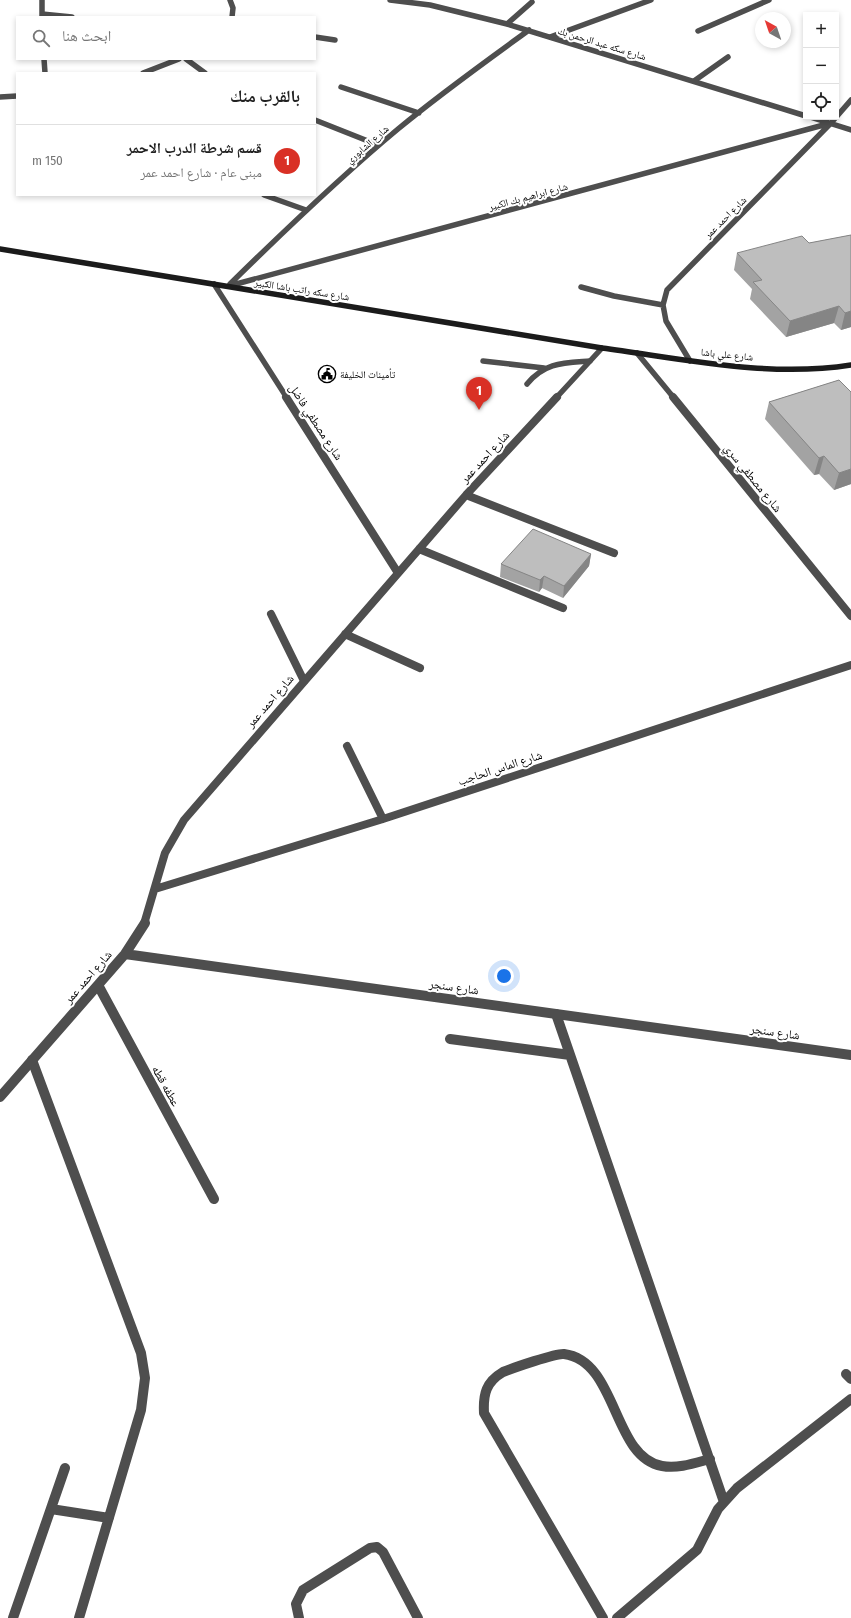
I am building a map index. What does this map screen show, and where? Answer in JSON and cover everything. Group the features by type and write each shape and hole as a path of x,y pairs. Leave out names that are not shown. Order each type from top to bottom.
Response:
{"main road":[{"name":"شارع سكه راتب باشا الكبير","path":"0,249 602,348"},
{"name":"شارع علي باشا","path":"602,348 735,366 793,369 851,365"}],"street":[{"path":"42,0 42,15 57,16"},
{"path":"230,0 233,8 232,16"},
{"name":"شارع سكه عبد الرحمن بك","path":"390,0 431,2 550,36 803,115"},
{"path":"550,36 651,0"},
{"path":"698,31 770,0"},
{"path":"507,24 532,2"},
{"name":"شارع الشابوري","path":"229,286 306,210 378,145 455,83 529,30"},
{"path":"316,37 335,40"},
{"path":"694,81 728,57"},
{"path":"44,60 45,72"},
{"path":"146,72 176,60"},
{"path":"187,60 204,72"},
{"path":"341,87 418,112"},
{"path":"0,98 16,96"},
{"name":"شارع احمد عمر","path":"663,305 667,290 831,123 851,100"},
{"path":"316,120 378,145"},
{"path":"820,120 851,130"},
{"name":"شارع ابراهيم بك الكبير","path":"229,286 831,123"},
{"path":"267,196 306,210"},
{"name":"شارع مصطفي فاضل","path":"214,284 398,573"},
{"path":"581,287 614,296 663,305 666,321 690,361"},
{"name":"شارع احمد عمر","path":"0,1097 125,954 145,922 165,853 184,820 466,495 602,348"},
{"name":"شارع مصطفي سري","path":"637,353 851,616"},
{"path":"527,384 534,374 544,368 562,363 590,360"},
{"path":"483,362 544,368"},
{"path":"466,495 614,553"},
{"path":"419,549 563,608"},
{"path":"271,614 304,681"},
{"path":"345,634 420,668"},
{"name":"شارع الماس الحاجب","path":"155,889 383,819 851,665"},
{"path":"347,746 383,819"},
{"name":"شارع سنجر","path":"125,954 851,1054"},
{"name":"عطفه قطه","path":"98,985 214,1199"},
{"path":"556,1014 724,1502"},
{"path":"450,1039 570,1055"},
{"path":"32,1060 141,1353 145,1378 141,1410 79,1618"},
{"path":"603,1618 484,1413 483,1396 488,1384 502,1373 563,1354 576,1357 588,1366 599,1379 633,1447 644,1459 656,1467 669,1469 710,1458"},
{"path":"616,1618 697,1550 724,1502 737,1488 851,1399"},
{"path":"13,1618 65,1468"},
{"path":"51,1509 110,1518"},
{"path":"299,1618 295,1605 303,1590 370,1548 377,1547 383,1552 418,1618"}],"building":[{"path":"851,235 851,311 845,313 839,306 790,321 753,282 762,280 737,253 802,236 809,243"},
{"path":"839,380 851,392 851,469 839,473 824,456 819,458 769,402"},
{"path":"533,529 591,554 564,586 544,576 540,580 501,564"}],"place":[{"name":"تأمينات الخليفة","path":"327,374"},
{"name":"قسم شرطة الدرب الاحمر","path":"479,410"}]}
